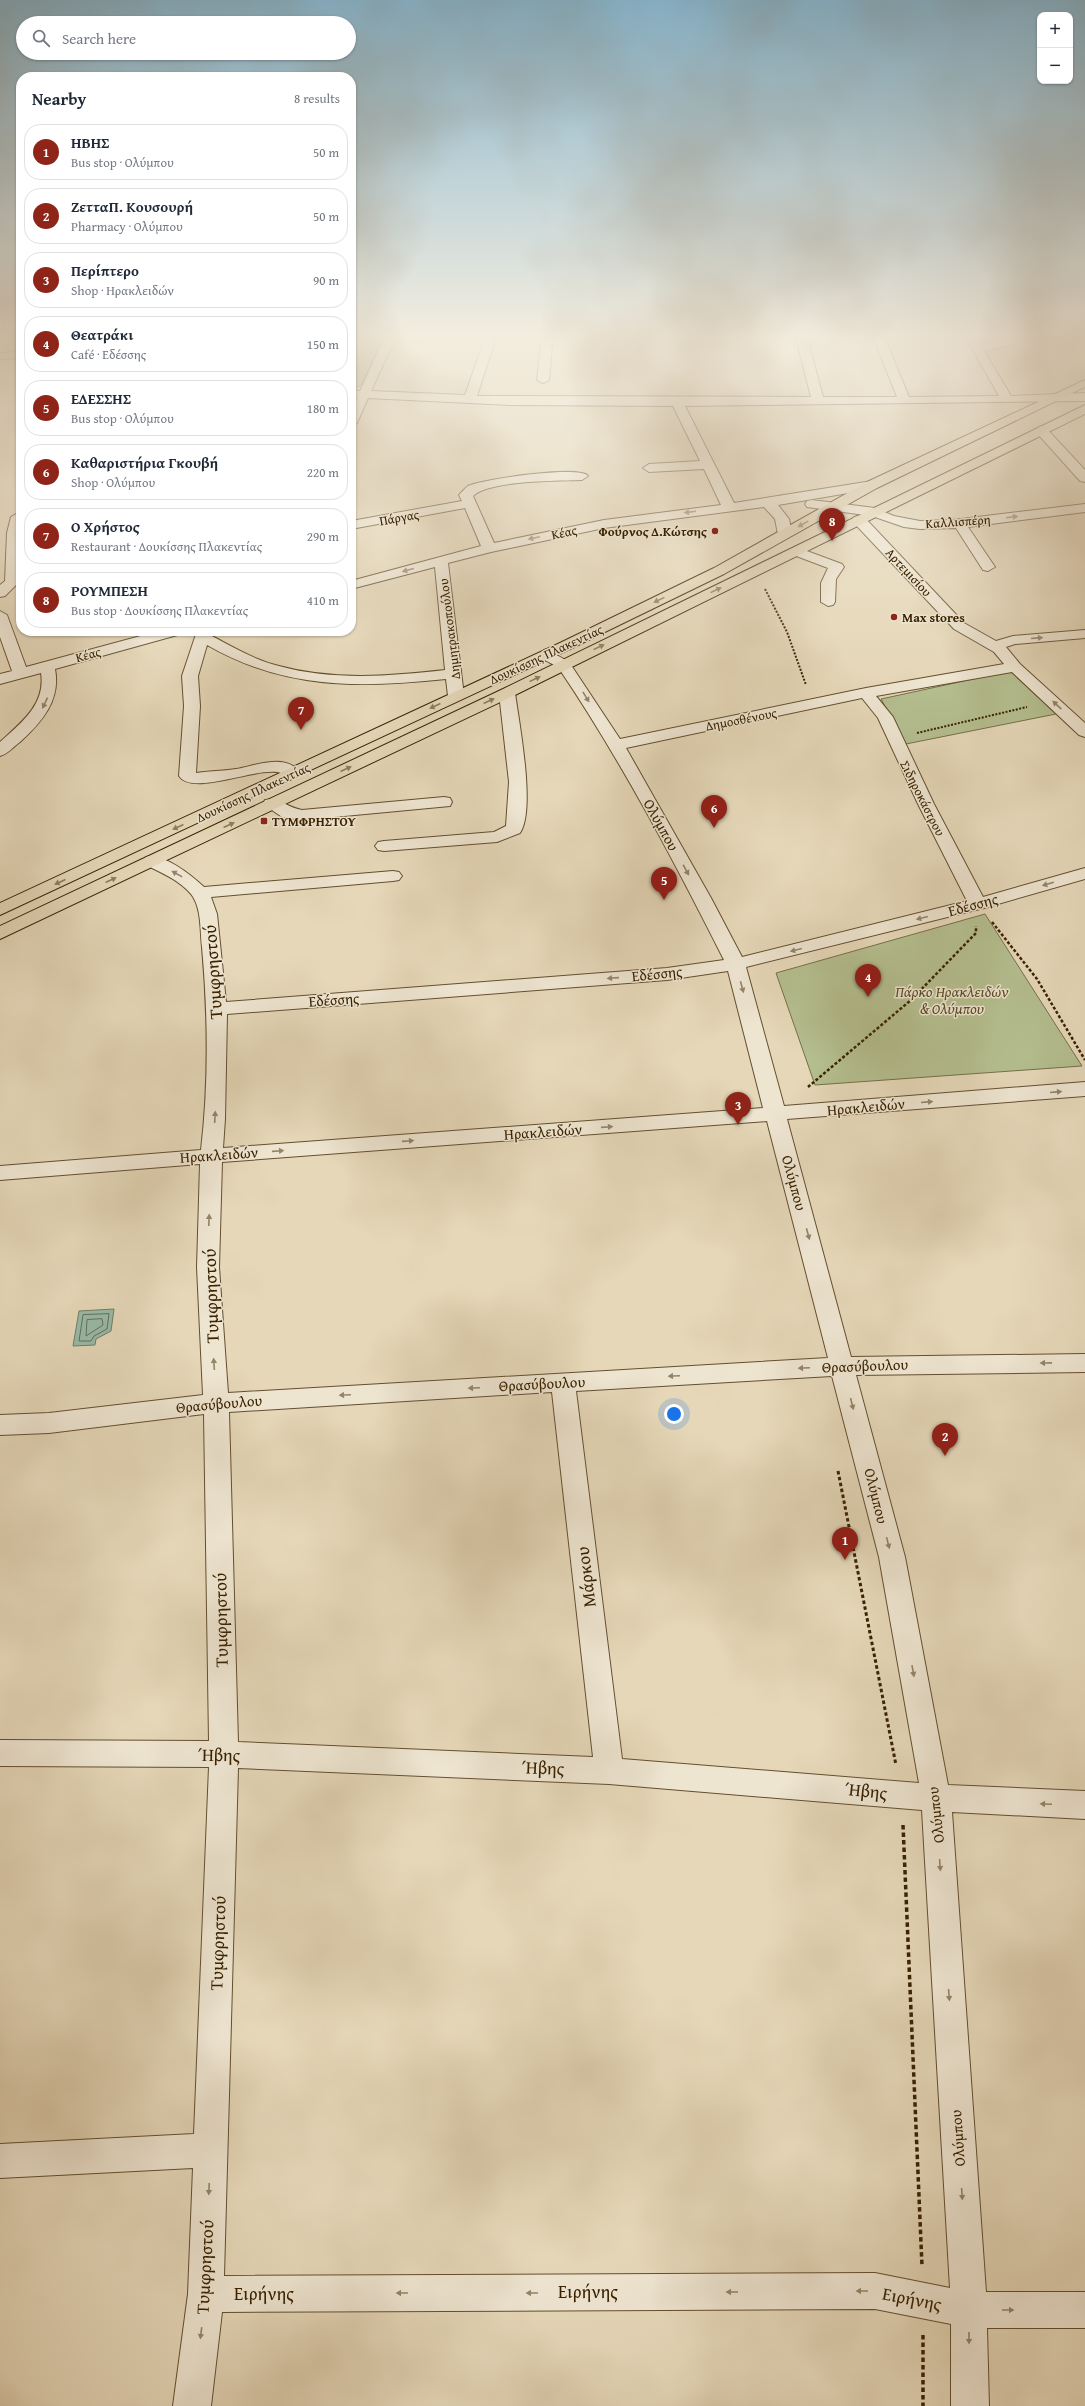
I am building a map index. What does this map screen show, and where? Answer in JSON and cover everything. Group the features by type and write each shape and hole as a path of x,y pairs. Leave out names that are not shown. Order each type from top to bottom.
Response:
{"main road":[{"name":"Δουκίσσης Πλακεντίας","path":"0,910 546,654 719,571 872,485 953,446"},
{"name":"Δουκίσσης Πλακεντίας","path":"0,933 507,693 1008,446"}],"street":[{"path":"697,446 729,507"},
{"path":"1056,446 1085,478"},
{"path":"649,468 706,465"},
{"path":"489,548 466,495 467,492 480,485 582,476"},
{"name":"Κέας","path":"356,584 489,548 604,524 781,501 872,485"},
{"name":"Κέας","path":"781,501 834,506"},
{"path":"766,502 782,516 785,521 785,534"},
{"name":"Πάργας","path":"356,524 470,503"},
{"name":"Καλλισπέρη","path":"834,506 875,512 882,517 918,524 959,523 1085,508"},
{"name":"Αρτεμισίου","path":"859,520 959,626 999,647 1015,667 1085,732"},
{"path":"959,523 988,567"},
{"path":"0,593 12,582 14,533 16,525"},
{"path":"0,536 14,533"},
{"path":"796,551 838,567 830,574 828,580 828,602"},
{"path":"0,556 14,553"},
{"name":"Δημητρακοπούλου","path":"441,561 456,696"},
{"path":"0,615 20,673"},
{"path":"999,647 1014,640 1085,634"},
{"name":"Κέας","path":"0,679 157,636"},
{"path":"202,636 190,676 192,706 187,776 193,778 235,774 272,766 285,768 292,773 287,776"},
{"path":"206,636 248,661 271,669 317,678 378,681 454,674"},
{"name":"Ολύμπου","path":"546,654 564,664 616,744 702,898 736,964 843,1366 892,1557 936,1798 969,2310 970,2406"},
{"path":"0,751 40,712 47,701 51,678 48,665"},
{"name":"Δημοσθένους","path":"616,744 866,693 1015,667"},
{"path":"384,846 497,837 514,830 517,796 516,759 507,693"},
{"name":"Σιδηροκάστρου","path":"866,693 883,713 893,739 978,904"},
{"path":"271,804 288,813 302,815 444,802"},
{"name":"Τυμφρηστού","path":"152,861 181,876 200,893 208,914 217,1009 216,1119 211,1156 208,1267 216,1403 224,1754 206,2294 192,2406"},
{"name":"Εδέσσης","path":"217,1009 667,974 736,964 978,904 1085,873"},
{"path":"200,893 393,876"},
{"name":"Ηρακλειδών","path":"0,1173 211,1156 776,1115 1085,1089"},
{"name":"Θρασύβουλου","path":"0,1426 49,1423 216,1403 843,1366 1085,1363"},
{"name":"Μάρκου","path":"563,1383 609,1771"},
{"name":"Ήβης","path":"0,1753 224,1754 609,1771 859,1790 936,1798 1085,1805"},
{"path":"0,2161 211,2150"},
{"name":"Ειρήνης","path":"206,2294 875,2291 969,2310 1085,2310"}],"path":[{"path":"738,579 762,584 801,667 812,705"},
{"path":"893,739 1052,701"},
{"path":"978,904 1037,979 1085,1060"},
{"path":"776,1115 911,1000 976,933 978,904"}],"green space":[{"path":"1010,671 1056,714 906,744 881,699"},
{"name":"Πάρκο Ηρακλειδών & Ολύμπου","path":"985,914 1082,1066 815,1085 776,973"}],"water":[{"path":"114,1309 111,1331 96,1339 95,1345 73,1346 79,1311"}],"place":[{"name":"Φούρνος Δ.Κώτσης","path":"715,531"},
{"name":"ΡΟΥΜΠΕΣΗ","path":"832,541"},
{"name":"Max stores","path":"894,617"},
{"name":"Ο Χρήστος","path":"301,730"},
{"name":"ΤΥΜΦΡΗΣΤΟΥ","path":"264,821"},
{"name":"Καθαριστήρια Γκουβή","path":"714,828"},
{"name":"ΕΔΕΣΣΗΣ","path":"664,900"},
{"name":"Θεατράκι","path":"868,997"},
{"name":"Περίπτερο","path":"738,1125"},
{"name":"ΖετταΠ. Κουσουρή","path":"945,1456"},
{"name":"ΗΒΗΣ","path":"845,1560"}]}
